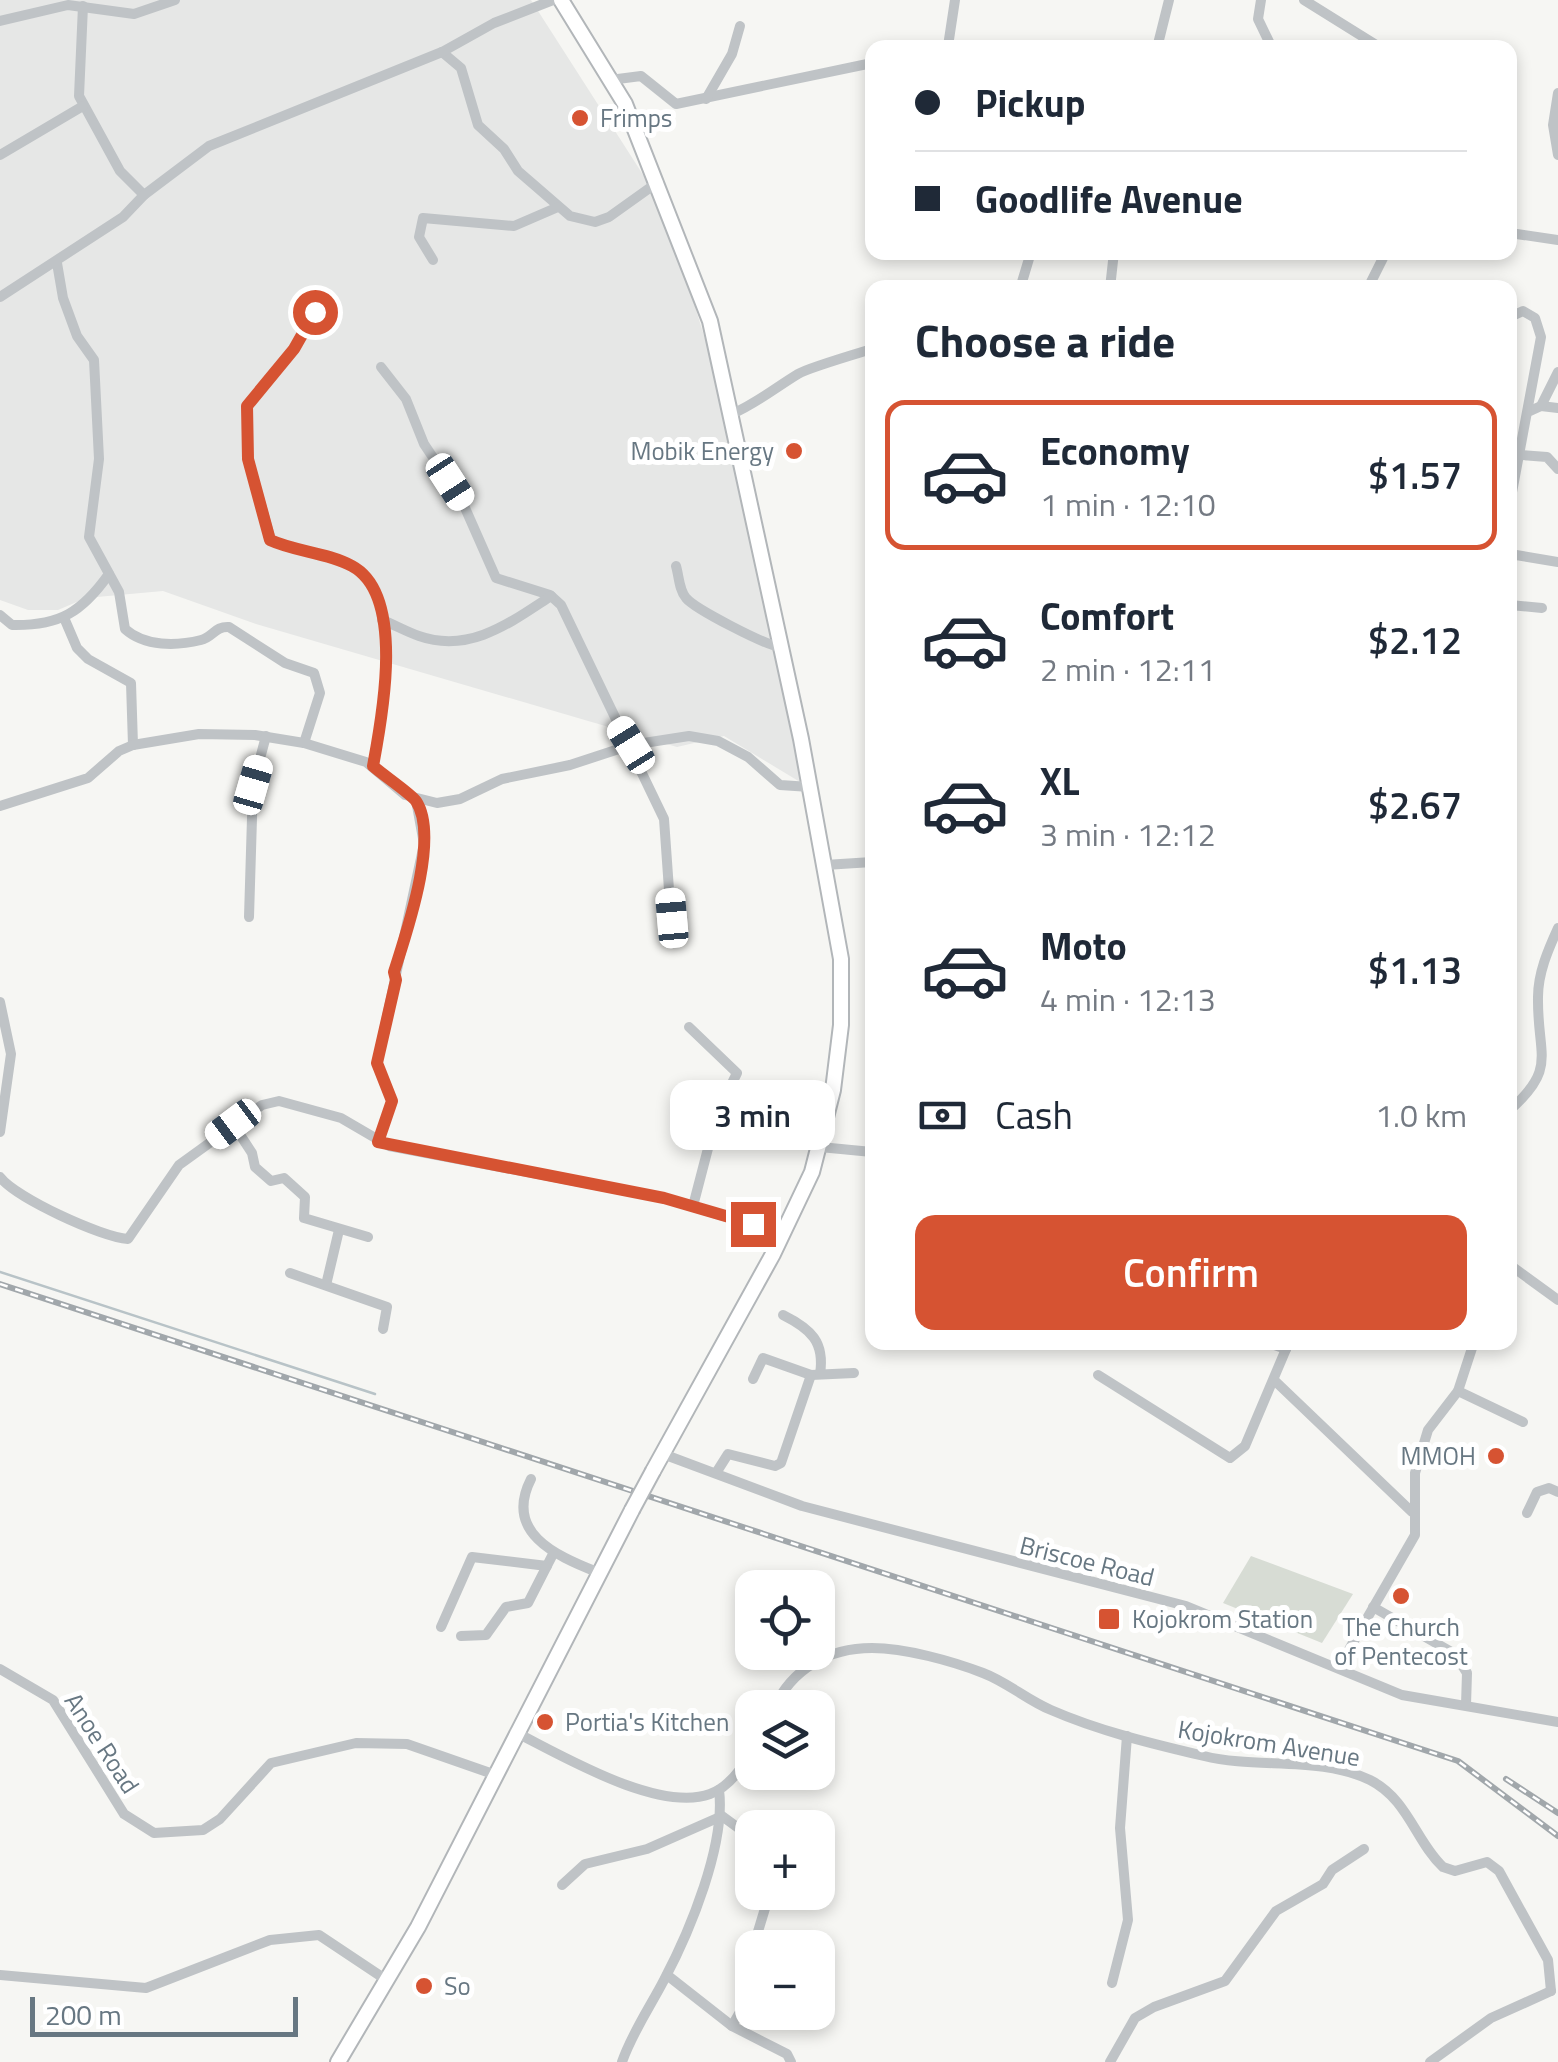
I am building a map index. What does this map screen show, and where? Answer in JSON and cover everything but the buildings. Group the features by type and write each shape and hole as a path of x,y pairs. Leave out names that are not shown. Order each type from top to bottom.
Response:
{"highway":[{"path":"338,2062 388,1981 597,1572 783,1234 820,1147 833,1090 843,1000 826,866 732,414 702,294 658,182 610,80 561,0"}],"street":[{"path":"145,12 154,0"},
{"path":"0,20 67,3 128,14 175,0"},
{"path":"0,297 123,217 144,195 209,146 442,52 494,23 552,0"},
{"path":"948,40 955,0"},
{"path":"1158,40 1169,0"},
{"path":"1261,0 1258,19 1268,40"},
{"path":"1304,0 1367,40"},
{"path":"83,6 77,85 83,106 120,170 144,195"},
{"path":"706,100 732,54 740,26"},
{"path":"442,52 461,68 478,125 504,150 518,172 570,216 595,222 658,182"},
{"path":"610,80 641,76 676,104 865,65"},
{"path":"1558,93 1558,156"},
{"path":"0,156 83,106"},
{"path":"433,260 420,237 423,218 514,226 558,207"},
{"path":"1517,234 1558,240"},
{"path":"57,263 72,324 94,360 99,458 89,538 119,592 125,629 132,635 168,646 201,640 221,626 229,627 285,663 314,673 320,693 304,744"},
{"path":"1517,314 1523,311 1539,322 1536,409"},
{"path":"315,312 294,349 247,406 248,459 270,540 315,550 364,574 372,584 382,620 386,678 373,766"},
{"path":"732,414 764,400 807,370 840,363 865,352"},
{"path":"381,368 406,399 424,444 462,500 496,578 551,596 561,606 664,819 672,918"},
{"path":"1517,475 1526,431 1558,372"},
{"path":"1536,409 1558,408"},
{"path":"1517,430 1526,431"},
{"path":"1522,455 1547,458 1558,469"},
{"path":"1517,555 1558,562"},
{"path":"676,566 682,592 691,602 758,642 780,647"},
{"path":"0,615 12,625 65,620 88,602 109,574"},
{"path":"382,620 423,638 472,640 492,634 551,596"},
{"path":"1517,606 1542,608"},
{"path":"65,620 77,648 88,659 130,683 133,745"},
{"path":"0,806 88,778 119,750 199,734 266,736 304,744 373,766 416,800 437,803 460,799 502,779 570,765 631,745 708,738 748,757 780,785 810,787"},
{"path":"248,917 253,785 266,736"},
{"path":"378,1142 392,1101 377,1063 424,844 416,800"},
{"path":"826,866 865,863"},
{"path":"1517,1106 1542,1090 1554,1071 1554,1052 1538,996 1544,962 1558,928"},
{"path":"0,1002 11,1054 0,1132"},
{"path":"689,1026 737,1073 717,1114 694,1206"},
{"path":"0,1177 8,1187 52,1209 128,1238 179,1165 262,1105 278,1101 341,1118 378,1142 694,1206 783,1234"},
{"path":"233,1124 255,1166 271,1181 284,1178 305,1197 304,1218 368,1237"},
{"path":"820,1147 865,1151"},
{"path":"326,1285 339,1230"},
{"path":"290,1273 387,1306 383,1329"},
{"path":"1517,1274 1558,1300"},
{"path":"716,1473 728,1454 775,1466 780,1463 815,1375 820,1345 806,1328 783,1316"},
{"path":"1098,1375 1230,1458 1245,1446 1286,1350"},
{"path":"1339,1667 1415,1535 1415,1474 1428,1430 1458,1391 1471,1350"},
{"path":"753,1379 763,1358 815,1375 854,1373"},
{"path":"1274,1380 1412,1512"},
{"path":"1458,1391 1523,1422"},
{"name":"Briscoe Road","path":"664,1454 784,1501 861,1524 1186,1606 1402,1694 1558,1722"},
{"path":"531,1479 520,1511 550,1560"},
{"path":"1527,1512 1537,1492 1548,1488 1558,1492"},
{"path":"441,1627 472,1557 483,1554 550,1560 597,1572"},
{"path":"460,1636 486,1635 504,1608 528,1602 550,1560"},
{"path":"1373,1608 1456,1654 1467,1673 1466,1705"},
{"name":"Kojokrom Avenue","path":"782,1690 808,1664 872,1648 983,1673 1048,1709 1209,1758 1323,1769 1369,1779 1418,1826 1442,1867 1455,1871 1487,1862 1499,1870 1548,1960 1554,1994"},
{"name":"Anoe Road","path":"0,1668 53,1700 124,1814 154,1833 203,1830 220,1818 271,1763 356,1743 407,1744 494,1774"},
{"path":"515,1732 594,1772 693,1798 719,1790 735,1771"},
{"path":"1112,1983 1129,1912 1120,1836 1127,1736"},
{"path":"622,2062 667,1975 710,1864 722,1816 719,1790"},
{"path":"722,1816 735,1826"},
{"path":"562,1885 585,1864 647,1848 722,1816"},
{"path":"1110,2062 1135,2018 1154,2006 1225,1981 1276,1911 1323,1884 1330,1872 1364,1849"},
{"path":"0,1975 146,1988 270,1940 319,1934 388,1981"},
{"path":"667,1975 732,2026 787,2054 792,2062"},
{"path":"1435,2061 1491,2018 1554,1994"},
{"path":"732,2026 735,2021"}],"shaded area":[{"path":"0,0 531,0 665,209 725,404 805,785 724,736 677,747 256,624 163,591 86,598 58,610 28,610 0,600"},
{"path":"1251,1556 1353,1594 1322,1643 1223,1603"}],"waterway":[{"path":"0,1272 375,1394"}],"railway":[{"path":"0,1284 1458,1761 1558,1836"},
{"path":"1506,1779 1558,1813"}],"place":[{"name":"Frimps","path":"580,118"},
{"name":"Mobik Energy","path":"794,451"},
{"name":"MMOH","path":"1496,1456"},
{"name":"The Church of Pentecost","path":"1401,1596"},
{"name":"Kojokrom Station","path":"1109,1619"},
{"name":"Portia's Kitchen","path":"545,1722"},
{"name":"So","path":"424,1986"}],"route":[{"path":"315,312 294,349 247,406 248,459 270,540 315,550 364,574 372,584 384,630 386,678 373,766 416,800 424,844 377,1063 392,1101 378,1142 664,1198 753,1224"}]}
